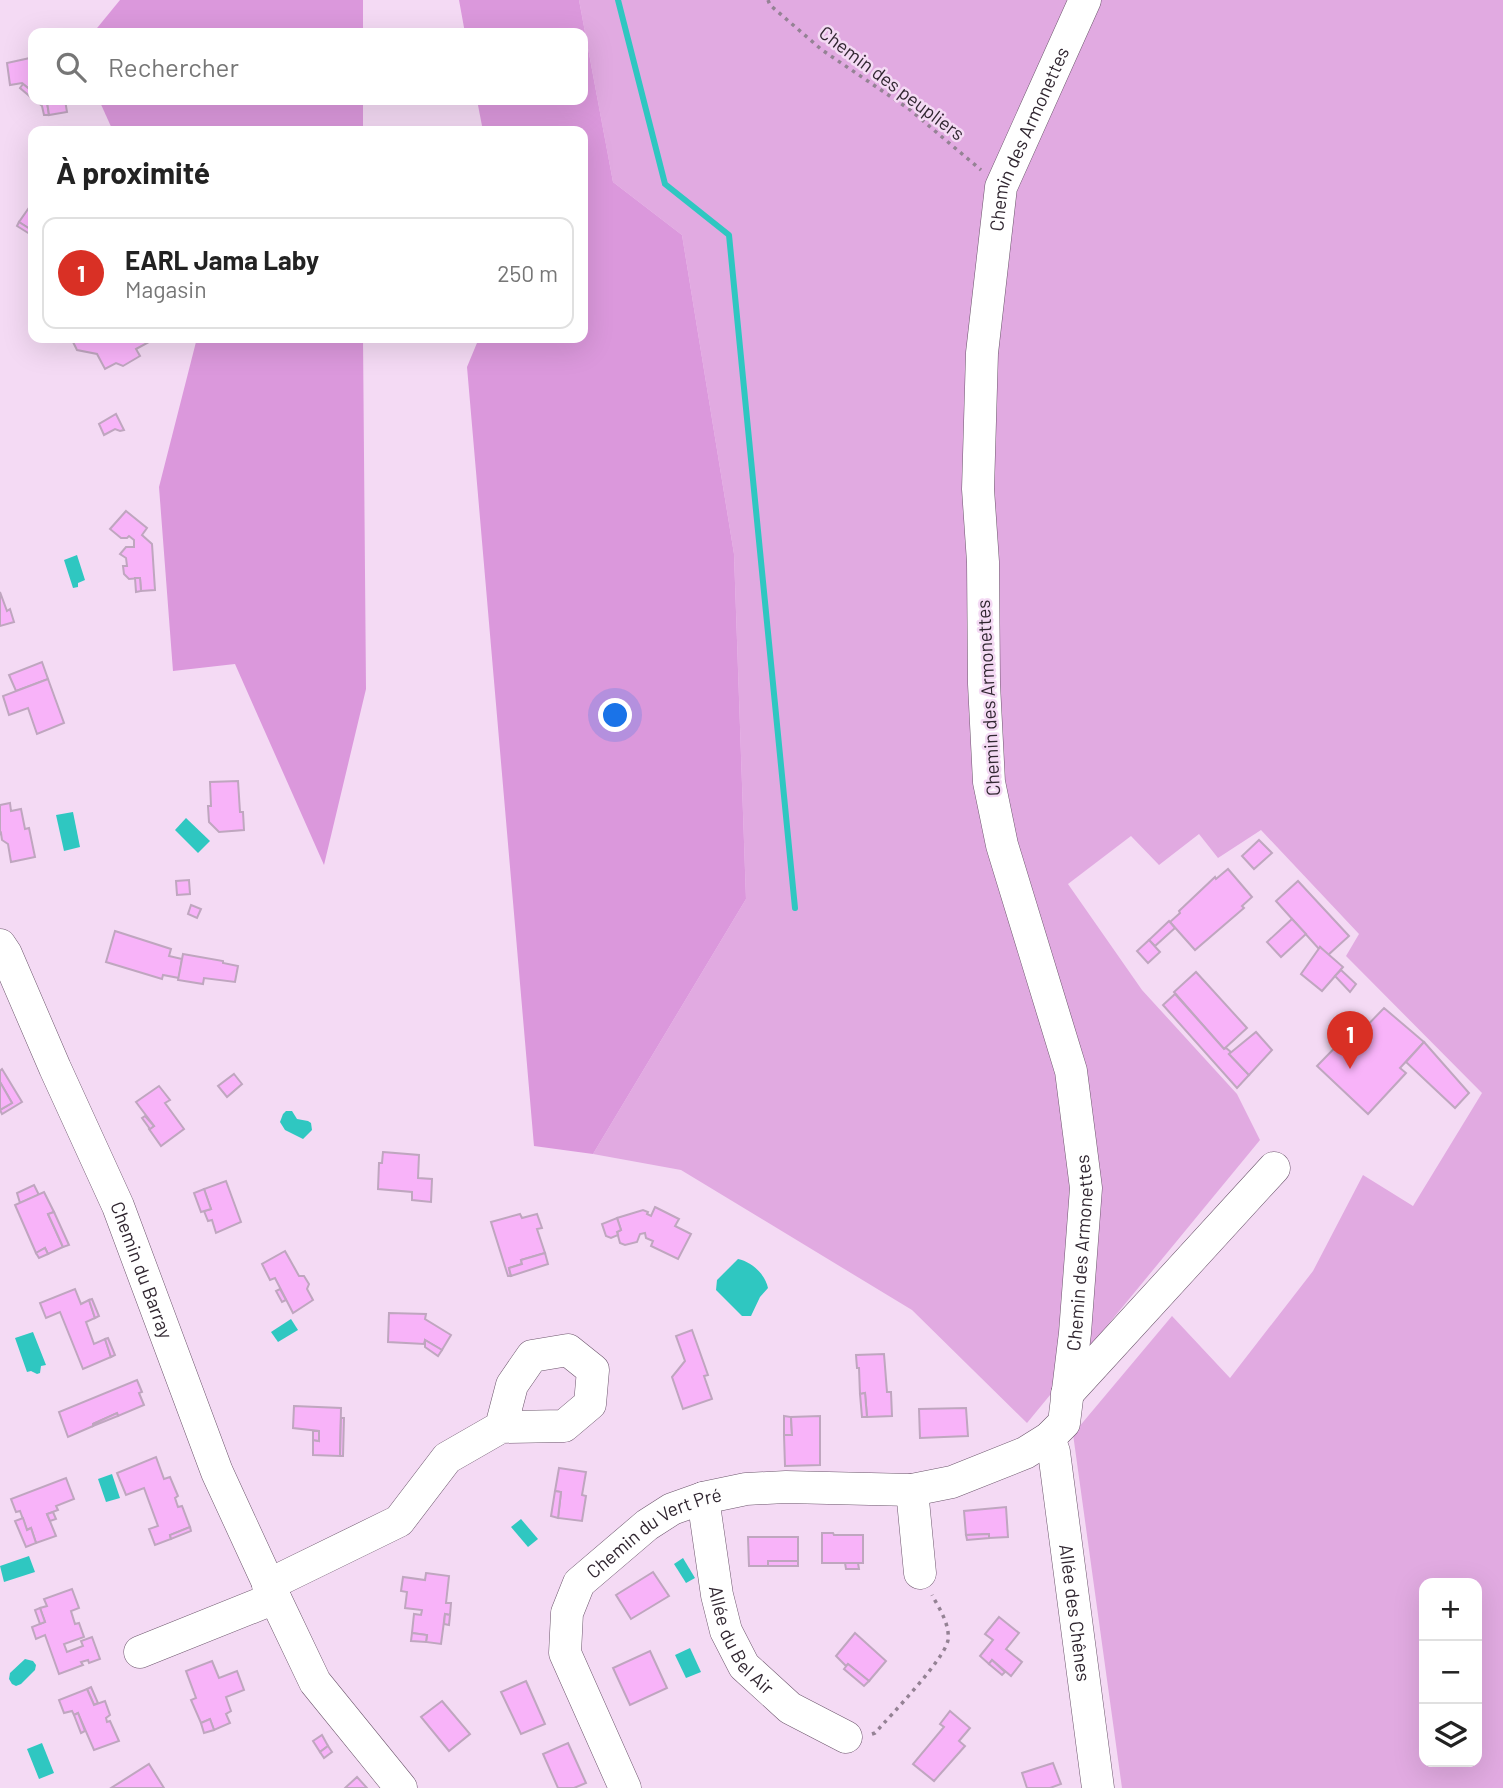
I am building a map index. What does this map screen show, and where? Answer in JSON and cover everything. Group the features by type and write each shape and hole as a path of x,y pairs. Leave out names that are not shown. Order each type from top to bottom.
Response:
{"street":[{"name":"Chemin des Armonettes","path":"1049,1438 1064,1423 1075,1333 1086,1188 1071,1071 1002,845 989,782 984,684 983,562 978,489 982,353 1001,187 1085,0"},
{"name":"Chemin du Barray","path":"0,945 118,1206 217,1472 272,1592 315,1682 401,1788"},
{"path":"1067,1394 1274,1168"},
{"path":"140,1652 272,1592 399,1521 447,1458 501,1427"},
{"name":"Chemin du Vert Pré","path":"625,1788 565,1653 567,1613 579,1583 646,1525 672,1509 704,1498 746,1489 786,1487 912,1490 952,1482 1025,1453 1049,1438"},
{"name":"Allée des Chênes","path":"1049,1438 1054,1452 1098,1788"},
{"path":"912,1490 920,1573"},
{"name":"Allée du Bel Air","path":"704,1498 717,1595 726,1631 744,1667 790,1708 846,1737"}],"path":[{"name":"Chemin des peupliers","path":"768,0 822,50 909,108 1001,187"},
{"path":"846,1737 875,1733 937,1662 948,1640 945,1619 920,1573"}],"shaded area":[{"path":"120,0 363,0 363,28 97,28"},
{"path":"459,0 579,0 584,28 464,28"},
{"path":"579,0 1503,0 1503,1788 1122,1788 1073,1434 1172,1316 1230,1378 1313,1271 1363,1175 1413,1206 1482,1093 1346,956 1359,934 1261,830 1218,858 1199,834 1159,865 1131,836 1068,884 1142,990 1237,1094 1260,1140 1027,1423 912,1310 681,1170 593,1154 746,899 734,554 682,235 613,182 588,48 588,28 584,28"},
{"path":"588,48 613,182 682,235 734,554 746,899 593,1154 534,1146 467,367 477,343 588,343 588,126 482,126 478,105 588,105"},
{"path":"101,105 363,105 363,126 111,126"},
{"path":"196,343 363,343 366,689 324,865 235,664 173,671 159,487"},
{"path":"77,555 85,580 73,588 64,560"},
{"path":"73,812 80,847 64,851 56,815"},
{"path":"186,818 210,841 198,853 175,830"},
{"path":"286,1111 292,1111 297,1119 311,1123 312,1130 303,1139 285,1130 280,1122"},
{"path":"738,1259 757,1269 768,1288 760,1297 751,1316 742,1316 716,1290 717,1280"},
{"path":"291,1319 298,1330 278,1342 271,1332"},
{"path":"33,1332 46,1365 41,1366 40,1373 37,1374 27,1372 15,1338"},
{"path":"112,1474 120,1498 106,1502 98,1479"},
{"path":"521,1519 538,1539 528,1547 511,1527"},
{"path":"29,1556 35,1572 4,1582 0,1566"},
{"path":"683,1558 695,1578 686,1583 674,1564"},
{"path":"690,1648 701,1672 686,1678 675,1655"},
{"path":"25,1659 33,1661 35,1670 16,1686 9,1679 10,1673"},
{"path":"42,1743 54,1773 39,1779 27,1749"}],"building":[{"path":"28,58 28,88 22,83 10,85 7,63"},
{"path":"23,84 28,88 28,95 20,88"},
{"path":"47,105 49,115 44,115 42,106"},
{"path":"47,105 66,105 67,112 49,115"},
{"path":"28,209 28,228 19,222"},
{"path":"19,222 28,228 28,233 17,226"},
{"path":"74,343 147,343 136,349 140,356 123,366 116,363 105,369 97,354 77,350"},
{"path":"116,414 124,430 115,429 104,435 99,424"},
{"path":"126,511 147,528 142,535 152,544 155,590 141,591 140,578 129,579 124,574 126,558 120,554 126,547 134,547 134,540 129,536 121,538 110,529"},
{"path":"135,578 140,578 141,591 136,592"},
{"path":"0,592 14,622 0,626"},
{"path":"42,662 48,679 16,691 9,675"},
{"path":"48,679 64,723 37,734 28,708 9,715 3,696"},
{"path":"238,781 244,830 219,832 209,822 210,782"},
{"path":"10,803 11,811 21,809 25,829 29,828 35,857 11,862 8,844 2,840 0,834 0,805"},
{"path":"1259,840 1272,853 1254,869 1242,856"},
{"path":"1228,869 1252,897 1242,906 1244,908 1195,950 1170,922 1215,877 1216,879"},
{"path":"189,880 190,894 177,895 176,881"},
{"path":"1298,881 1349,936 1328,955 1320,947 1319,949 1276,901"},
{"path":"191,905 201,909 197,918 188,914"},
{"path":"1292,919 1306,934 1281,957 1267,942"},
{"path":"1169,921 1175,928 1155,946 1149,940"},
{"path":"115,931 171,949 169,956 182,959 179,978 163,975 162,979 106,962"},
{"path":"1149,940 1160,952 1148,963 1137,951"},
{"path":"1320,947 1343,967 1322,991 1301,974"},
{"path":"183,954 238,966 235,982 204,978 203,984 178,980"},
{"path":"1341,970 1356,984 1350,992 1335,976"},
{"path":"1196,972 1247,1028 1224,1049 1174,992"},
{"path":"1175,994 1224,1049 1231,1052 1229,1054 1249,1075 1237,1088 1163,1005"},
{"path":"1384,1008 1424,1042 1400,1068 1406,1073 1368,1114 1317,1066 1354,1028 1360,1033"},
{"path":"1256,1032 1272,1050 1249,1075 1229,1054"},
{"path":"1424,1042 1469,1093 1455,1108 1406,1062"},
{"path":"2,1069 22,1102 2,1114 0,1110 12,1103 0,1082"},
{"path":"234,1074 242,1084 227,1097 218,1086"},
{"path":"0,1082 12,1103 0,1110"},
{"path":"159,1086 170,1100 165,1103 184,1129 161,1146 149,1129 154,1126 136,1102"},
{"path":"145,1116 154,1126 150,1129 142,1118"},
{"path":"383,1152 419,1155 418,1178 432,1179 431,1202 412,1200 412,1192 378,1189 379,1163 382,1163"},
{"path":"226,1181 241,1222 216,1233 212,1220 208,1221 204,1211 211,1209 204,1189"},
{"path":"34,1185 39,1195 20,1203 17,1193"},
{"path":"204,1189 211,1209 201,1212 194,1193"},
{"path":"44,1192 54,1212 48,1214 63,1247 48,1254 45,1248 36,1253 15,1205"},
{"path":"655,1207 679,1219 675,1226 691,1234 678,1259 651,1246 653,1241 646,1238 645,1233 640,1234 637,1242 625,1245 620,1243 617,1232 621,1230 617,1218 643,1210 651,1216"},
{"path":"54,1212 69,1245 63,1247 48,1214"},
{"path":"520,1214 522,1218 537,1214 542,1228 537,1229 545,1253 521,1260 522,1264 509,1268 511,1276 508,1276 491,1222"},
{"path":"617,1218 621,1230 617,1232 618,1235 611,1238 606,1236 602,1224"},
{"path":"45,1248 48,1254 39,1258 36,1253"},
{"path":"285,1251 299,1276 304,1276 309,1284 307,1289 313,1300 293,1313 275,1278 270,1280 262,1264"},
{"path":"545,1253 548,1264 511,1276 509,1268 522,1264 521,1260"},
{"path":"75,1289 81,1304 89,1300 95,1318 86,1322 94,1344 105,1339 111,1357 83,1369 60,1312 46,1318 40,1303"},
{"path":"280,1289 286,1300 282,1302 276,1291"},
{"path":"92,1299 99,1316 95,1318 89,1300"},
{"path":"389,1313 426,1314 425,1319 451,1335 442,1350 425,1340 424,1344 388,1342"},
{"path":"692,1330 708,1375 704,1376 712,1399 683,1409 672,1377 685,1361 676,1336"},
{"path":"108,1338 115,1355 111,1357 105,1339"},
{"path":"425,1340 442,1350 438,1356 425,1347"},
{"path":"884,1354 892,1416 867,1417 865,1393 860,1394 856,1355"},
{"path":"137,1380 144,1405 118,1416 117,1413 68,1437 59,1412"},
{"path":"865,1393 867,1417 862,1417 860,1394"},
{"path":"294,1406 341,1408 340,1456 313,1455 313,1440 319,1441 319,1431 293,1428"},
{"path":"966,1408 968,1436 920,1438 919,1409"},
{"path":"117,1413 118,1416 93,1426 93,1424"},
{"path":"784,1416 791,1417 792,1435 784,1435"},
{"path":"820,1416 820,1465 785,1466 784,1435 792,1435 791,1417"},
{"path":"341,1418 344,1418 343,1456 340,1456"},
{"path":"313,1431 319,1431 319,1441 313,1440"},
{"path":"156,1457 164,1479 170,1477 178,1496 175,1498 178,1507 182,1506 190,1527 155,1545 149,1529 158,1526 144,1488 126,1495 117,1473"},
{"path":"559,1468 586,1472 582,1495 586,1496 582,1521 558,1518 561,1492 555,1491"},
{"path":"66,1478 74,1499 56,1506 58,1510 47,1514 56,1536 36,1543 31,1528 27,1530 20,1511 16,1512 11,1499"},
{"path":"555,1491 561,1492 558,1518 551,1516"},
{"path":"1006,1507 1008,1537 966,1535 964,1511"},
{"path":"53,1512 56,1519 50,1521 47,1514"},
{"path":"23,1518 27,1530 31,1528 36,1543 26,1547 15,1521"},
{"path":"190,1527 191,1531 171,1539 170,1535"},
{"path":"822,1533 863,1535 863,1563 822,1563"},
{"path":"989,1534 989,1538 967,1540 966,1535"},
{"path":"748,1537 798,1537 798,1561 768,1561 768,1566 749,1566"},
{"path":"768,1561 798,1561 798,1566 768,1566"},
{"path":"845,1563 858,1563 859,1569 846,1569"},
{"path":"653,1572 669,1596 631,1619 616,1595"},
{"path":"426,1573 449,1576 446,1603 451,1603 450,1615 445,1614 441,1644 426,1642 427,1635 412,1633 414,1614 421,1615 422,1610 405,1608 407,1592 401,1591 403,1577 425,1580"},
{"path":"72,1589 79,1608 71,1611 75,1624 79,1623 84,1637 64,1644 67,1652 83,1646 81,1641 92,1637 100,1659 89,1663 88,1660 81,1662 83,1665 59,1674 45,1635 36,1639 32,1627 45,1622 40,1608 47,1606 44,1599"},
{"path":"40,1608 45,1622 40,1624 35,1610"},
{"path":"445,1614 450,1615 449,1625 444,1624"},
{"path":"999,1617 1019,1633 1006,1649 1022,1662 1011,1676 992,1660 989,1664 980,1656 993,1640 985,1634"},
{"path":"412,1633 427,1635 426,1642 411,1641"},
{"path":"855,1633 886,1661 869,1681 836,1656"},
{"path":"650,1651 667,1688 630,1705 613,1668"},
{"path":"992,1660 1005,1672 1002,1675 989,1664"},
{"path":"212,1661 219,1678 237,1671 244,1690 226,1697 231,1711 226,1714 230,1723 214,1730 210,1719 201,1723 191,1700 196,1698 186,1671"},
{"path":"848,1664 869,1681 864,1686 844,1669"},
{"path":"526,1681 545,1724 521,1734 501,1692"},
{"path":"91,1687 98,1703 94,1705 87,1689"},
{"path":"87,1689 94,1705 105,1701 110,1715 106,1718 107,1722 110,1721 119,1741 94,1750 78,1713 64,1713 59,1700"},
{"path":"442,1701 470,1734 449,1751 421,1717"},
{"path":"950,1711 970,1728 959,1741 965,1746 934,1781 913,1764 944,1727 940,1724"},
{"path":"78,1713 85,1731 81,1733 74,1715"},
{"path":"210,1719 214,1730 204,1733 201,1723"},
{"path":"322,1735 328,1746 320,1752 313,1741"},
{"path":"568,1743 586,1783 574,1788 558,1788 543,1754"},
{"path":"328,1746 332,1752 324,1758 320,1752"},
{"path":"1053,1763 1061,1784 1050,1788 1027,1788 1022,1773"},
{"path":"149,1764 164,1788 111,1788"},
{"path":"357,1777 367,1788 345,1788"}],"waterway":[{"path":"618,0 665,184 729,235 795,908"}],"place":[{"name":"EARL Jama Laby","path":"1350,1069"}]}
